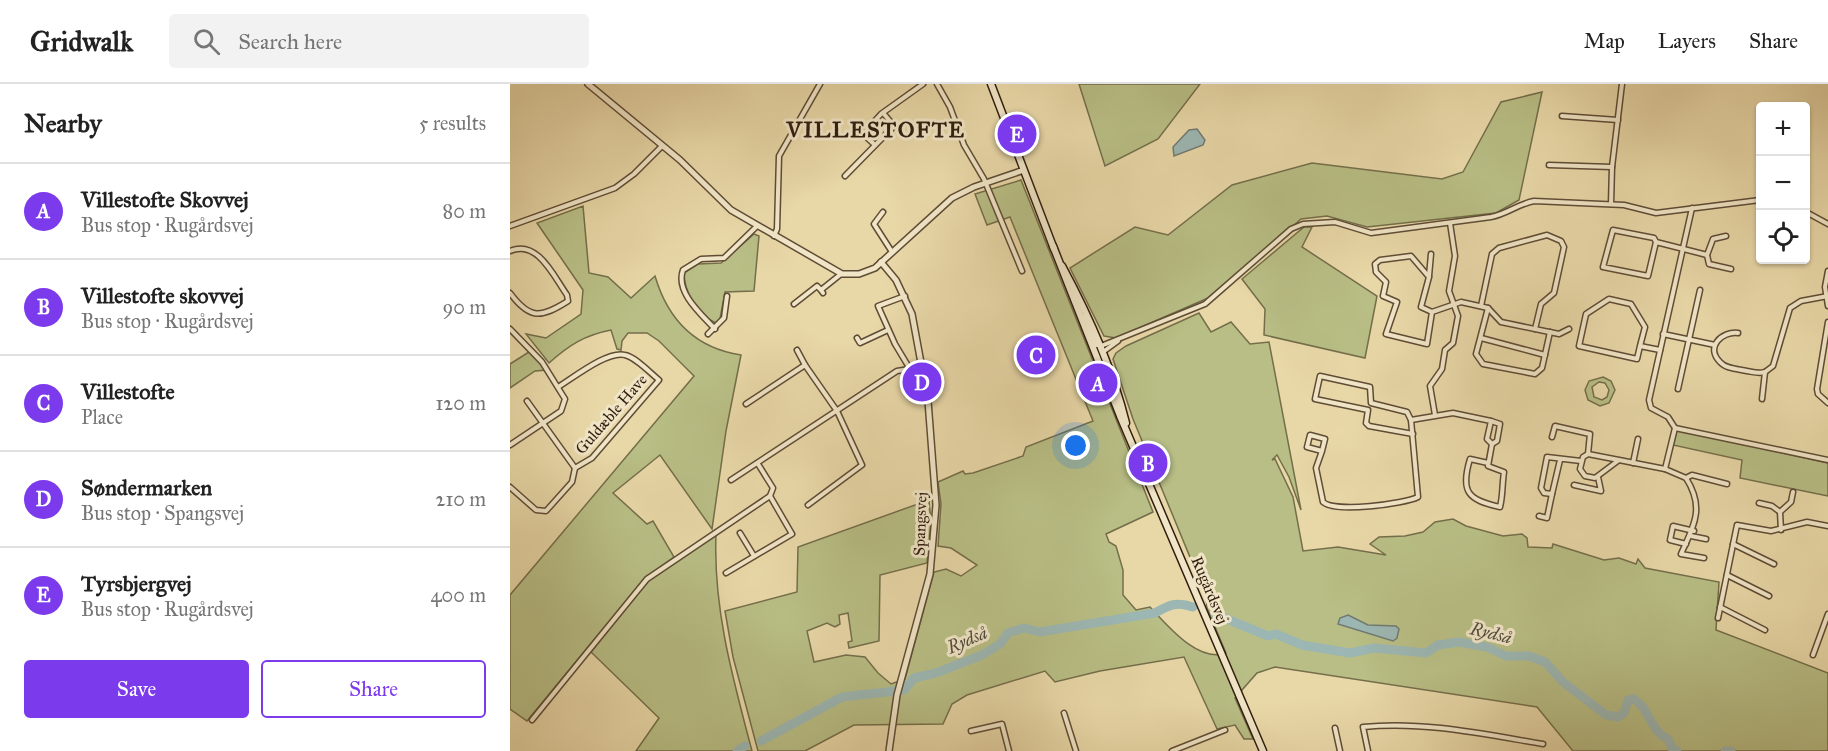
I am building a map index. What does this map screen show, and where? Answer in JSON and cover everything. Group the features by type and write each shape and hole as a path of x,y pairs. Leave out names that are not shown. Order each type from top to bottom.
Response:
{"main road":[{"name":"Rugårdsvej","path":"991,84 1077,311 1088,327 1118,391 1132,440 1263,751"},
{"name":"Rugårdsvej","path":"1053,246 1098,350"}],"street":[{"path":"588,84 680,160 731,210 773,237 842,274 859,274 881,262 944,203 962,192 1024,170"},
{"path":"773,237 777,229 779,156 820,84"},
{"path":"875,145 863,134 900,98 923,84"},
{"path":"937,84 950,107 964,145 986,183 1022,271"},
{"path":"1611,204 1612,166 1622,84"},
{"path":"845,176 894,126 884,114"},
{"path":"1563,116 1618,120"},
{"path":"510,226 615,188 634,174 662,146"},
{"path":"1549,165 1612,166"},
{"path":"1098,350 1211,301 1291,229 1303,224 1335,222 1371,233 1502,215 1522,203 1534,201 1611,204 1656,213 1756,201"},
{"path":"1692,208 1663,334 1650,405 1655,412 1668,417 1675,428 1828,460"},
{"path":"883,212 874,224 892,252"},
{"path":"1810,214 1828,224"},
{"path":"1435,415 1430,386 1442,369 1446,350 1453,343 1458,316 1449,291 1455,256 1450,223"},
{"path":"715,328 693,305 681,281 683,270 701,260 724,258 756,227"},
{"path":"1656,242 1648,276 1603,267 1613,230 1654,238 1656,242 1707,255"},
{"path":"1481,306 1492,254 1499,248 1547,235 1558,239 1564,247 1554,292 1541,304 1535,329"},
{"path":"1726,236 1713,239 1707,255 1709,264 1731,270"},
{"path":"510,251 524,248 537,254 567,295 568,301 546,314 538,314 524,309 510,292"},
{"path":"1431,254 1429,277 1421,307 1432,312 1461,302 1488,308 1501,322 1559,334 1569,329"},
{"path":"1429,277 1411,256 1380,260 1374,268 1386,282 1383,296 1397,302 1386,334 1426,344 1432,312"},
{"name":"Spangsvej","path":"881,262 905,296 923,367 936,504 935,539 924,600 897,695 889,751"},
{"path":"1828,271 1828,306"},
{"path":"794,304 817,286 822,291 842,274"},
{"path":"1678,388 1700,290"},
{"path":"708,334 724,318 727,296"},
{"path":"905,296 878,306 888,330 910,369"},
{"path":"1761,399 1765,372 1773,366 1790,308 1801,301 1827,296"},
{"path":"1609,299 1631,304 1645,327 1640,346 1637,359 1579,346 1586,314 1609,299"},
{"path":"1488,308 1476,354 1483,364 1535,374 1542,368 1550,332"},
{"path":"1828,322 1817,389 1818,394 1828,403"},
{"path":"510,329 530,348 565,399 565,405 561,411 510,445"},
{"path":"857,338 860,343 888,330"},
{"path":"1738,333 1726,333 1715,345 1716,357 1726,366 1765,372"},
{"path":"1663,334 1715,345"},
{"path":"1481,338 1537,350 1545,355"},
{"path":"1640,346 1660,350"},
{"path":"797,350 837,411 862,465 808,505"},
{"name":"Guldæble Have","path":"510,487 536,510 546,511 572,482 575,468 592,458 659,380 631,357 619,354 606,357 558,387"},
{"path":"746,404 805,365"},
{"path":"732,480 897,371 923,367"},
{"path":"1322,451 1307,447 1310,435 1325,439 1322,451 1316,468 1323,502 1326,505 1373,506 1416,499 1420,494 1413,434 1411,420 1407,412 1371,403 1372,390 1370,387 1320,376 1315,399 1368,410 1366,423 1369,426 1413,434"},
{"name":"Guldæble Have","path":"527,401 575,468"},
{"path":"1411,420 1453,413 1500,424 1497,441 1492,444 1488,462 1488,466 1504,472 1501,487 1504,493 1500,507 1478,502 1468,493 1464,479 1470,459 1488,462"},
{"path":"1491,421 1487,439 1492,444"},
{"path":"1552,437 1555,426 1590,434 1588,454 1581,461 1581,473 1598,477"},
{"path":"1665,470 1675,428"},
{"path":"1633,463 1638,439"},
{"path":"1588,454 1665,470 1686,478 1692,476 1727,484"},
{"path":"1552,494 1544,493 1541,488 1547,457 1581,461"},
{"path":"1539,516 1546,518 1560,460"},
{"path":"1598,477 1619,460"},
{"path":"532,720 647,579 770,496 773,488 758,464"},
{"path":"1574,485 1601,491 1598,477"},
{"path":"1686,478 1696,501 1694,531 1681,554 1704,558"},
{"path":"1780,512 1791,502 1793,492"},
{"path":"726,573 792,534 770,496"},
{"path":"1759,503 1772,506 1780,512 1781,530"},
{"path":"1718,618 1737,525 1781,530 1807,522 1828,526"},
{"path":"1686,544 1670,540 1673,526 1694,531"},
{"path":"740,532 754,556"},
{"path":"1691,536 1706,539"},
{"path":"1733,544 1774,564"},
{"path":"1727,575 1769,596"},
{"path":"1720,607 1765,630"},
{"path":"1813,655 1828,614"},
{"path":"1064,713 1076,751"},
{"path":"971,732 1002,724 1009,751"},
{"path":"1362,751 1368,751 1363,727 1386,725 1441,727 1543,744"},
{"path":"1335,728 1340,751"},
{"path":"1172,751 1225,730"}],"green space":[{"path":"1079,84 1200,84 1158,139 1105,166"},
{"path":"1542,92 1519,200 1496,213 1367,227 1327,216 1301,219 1215,295 1116,338 1104,336 1070,268 1135,227 1168,235 1232,185 1312,163 1442,179 1463,172 1501,102"},
{"path":"1021,180 1153,512 1106,534 1109,542 1116,546 1123,570 1123,595 1136,610 1150,607 1175,633 1194,648 1215,655 1226,653 1207,608 1206,596 1133,419 1113,359 1116,353 1126,346 1199,313 1211,332 1231,322 1250,344 1269,342 1301,510 1289,477 1277,455 1272,460 1275,459 1293,497 1303,551 1338,547 1386,555 1370,544 1379,537 1405,536 1423,532 1435,522 1453,519 1466,526 1503,536 1522,534 1527,538 1528,547 1552,548 1553,544 1604,560 1619,558 1636,564 1638,559 1645,568 1719,582 1716,630 1828,673 1828,751 1573,751 1537,707 1275,667 1257,673 1235,698 1253,739 1244,739 1235,725 1217,729 1184,657 1100,671 1055,682 1045,671 967,695 952,704 943,724 854,725 805,751 758,751 733,657 725,611 797,592 798,547 929,500 931,522 927,563 880,575 879,641 849,648 848,642 852,641 848,613 839,615 840,624 835,627 827,623 807,631 814,662 846,655 865,657 891,684 905,679 934,572 946,569 961,576 977,565 951,548 938,546 941,504 938,482 963,471 965,474 973,473 1023,456 1026,447 1093,421 1010,217 987,225 975,194"},
{"path":"583,206 589,273 608,277 631,298 655,276 667,306 686,329 697,339 710,346 741,355 726,431 712,529 660,455 613,493 647,524 653,521 674,557 645,578 527,721 510,709 510,595 694,376 659,341 647,333 628,333 622,341 621,350 617,349 611,330 602,332 578,342 549,363 526,334 546,338 581,314 583,290 537,223"},
{"path":"1304,227 1312,227 1302,247 1377,296 1365,358 1264,335 1265,309 1242,279"},
{"path":"754,234 759,236 754,291 725,292 720,319 716,323 703,314 693,302 686,288 684,273 698,264 721,263"},
{"path":"532,350 547,370 535,371 510,388 510,364"},
{"path":"1603,377 1611,381 1615,390 1609,403 1600,406 1588,400 1585,390 1589,381","holes":["1599,382 1605,383 1609,390 1607,397 1602,400 1594,397 1592,387"]},
{"path":"1677,430 1828,463 1828,496 1740,478 1742,460 1673,445"},
{"path":"716,534 721,617 731,670 752,751 636,751 659,718 591,652 649,579"}],"water":[{"path":"1197,129 1205,140 1203,145 1174,156 1173,147 1189,130"},
{"path":"1348,615 1368,625 1396,626 1399,629 1397,638 1393,641 1338,624 1340,618"}],"waterway":[{"name":"Rydså","path":"761,741 842,697 904,690 914,678 936,673 982,655 1000,644 1008,633 1024,628 1040,632 1155,613 1173,605 1182,604 1193,607"},
{"name":"Rydså","path":"1215,614 1268,636 1276,634 1302,645 1350,653 1374,648 1426,653 1438,645 1459,642 1487,647 1506,656 1529,656 1545,662 1563,682 1606,715 1618,717 1624,713 1628,700 1634,699 1644,708 1657,731 1668,739 1672,748 1677,751"},
{"name":"Rydså","path":"737,751 745,746"},
{"name":"Rydså","path":"1725,751 1731,751"}],"place":[{"name":"Tyrsbjergvej","path":"1017,134"},
{"name":"Villestofte","path":"1036,355"},
{"name":"Søndermarken","path":"922,382"},
{"name":"Villestofte Skovvej","path":"1098,383"},
{"name":"Villestofte skovvej","path":"1148,463"}],"district":[{"name":"VILLESTOFTE","path":"876,129"}]}
